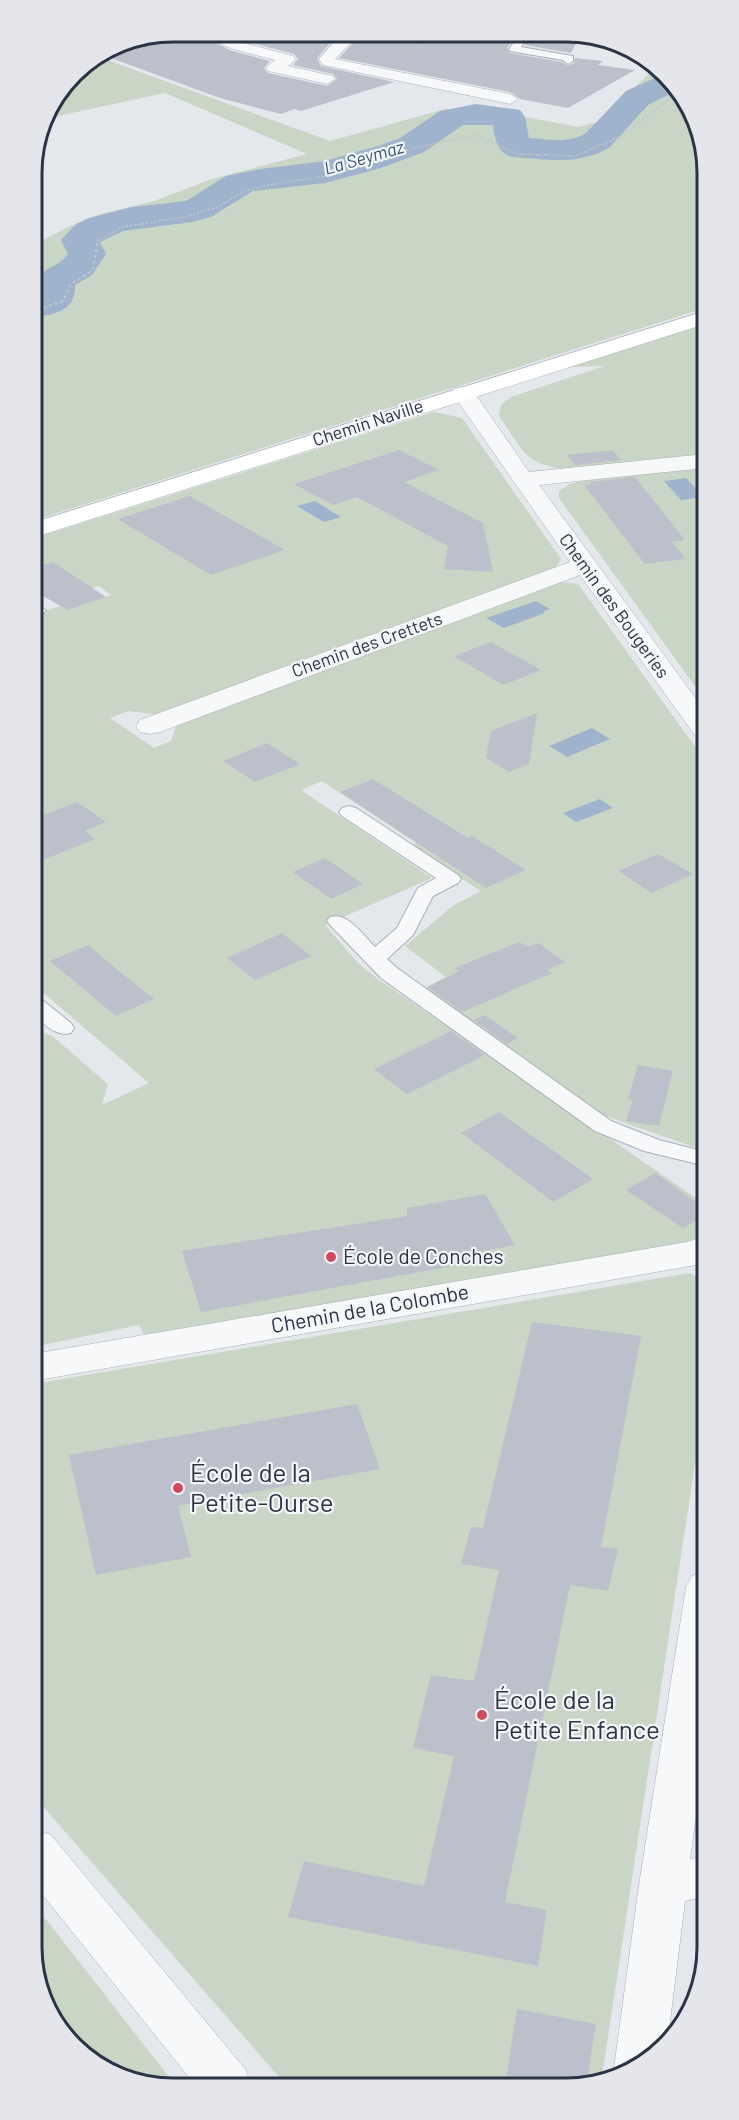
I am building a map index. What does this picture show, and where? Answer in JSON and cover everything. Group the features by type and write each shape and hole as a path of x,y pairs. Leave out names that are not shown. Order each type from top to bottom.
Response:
{"street":[{"path":"228,42 288,59 274,68 327,79"},
{"path":"342,42 327,59 329,62 510,99"},
{"name":"Chemin Naville","path":"42,528 697,320"},
{"name":"Chemin des Bougeries","path":"463,393 523,480 697,720"},
{"path":"523,480 697,462"},
{"name":"Chemin des Crettets","path":"150,726 584,565"},
{"name":"Chemin de la Colombe","path":"42,1366 697,1252"},
{"path":"641,2055 697,1655"},
{"path":"42,1859 220,2078"},
{"path":"663,1885 697,1878"}],"lane":[{"path":"519,42 514,49 569,58 568,60"},
{"path":"349,812 451,879 425,892 406,931 374,959"},
{"path":"338,921 374,959 399,980 603,1126 652,1146 697,1157"},
{"path":"42,1013 63,1028"}],"path":[{"path":"42,308 63,301 71,284 93,270 98,239 122,226 185,217 220,206 242,193 268,185 333,175 401,152 475,135 518,154 575,156 622,136 673,97"},
{"path":"378,146 401,152"}],"green space":[{"path":"107,60 330,141 445,109 497,112 579,127 598,122 650,73 675,100 690,131 694,147 697,164 697,311 42,518 42,241 101,214 154,201 212,179 307,154 165,93 55,117 69,93 80,80"},
{"path":"697,327 697,455 568,469 542,464 533,459 519,446 499,416 501,405 511,397 605,366 570,367"},
{"path":"434,412 462,418 561,559 555,568 161,715 128,711 110,718 154,748 171,741 177,724 558,582 578,584 697,749 697,1148 599,1114 421,990 446,977 405,946 454,905 481,891 411,846 416,843 322,781 301,790 432,878 325,925 359,964 378,979 697,1199 697,1243 691,1247 145,1337 139,1325 42,1345 42,1033 52,1036 108,1084 102,1105 149,1083 42,992 42,612 61,606 68,610 111,595 99,586 88,590 42,586 42,536"},
{"path":"697,468 697,689 559,498 559,491 570,484"},
{"path":"690,1273 697,1277 697,1450 603,2072 566,2078 280,2078 42,1805 42,1382"},
{"path":"42,1914 170,2078 131,2071 107,2060 80,2040 69,2027 46,1981 42,1956"}],"water":[{"path":"686,478 697,490 697,498 681,500 664,481"},
{"path":"315,501 341,517 324,522 297,506"},
{"path":"536,601 550,609 504,628 486,618"},
{"path":"592,728 610,739 567,757 549,746"},
{"path":"600,799 613,808 576,822 563,813"}],"building":[{"path":"164,42 213,42 232,51 270,61 264,68 268,73 327,86 337,79 333,74 293,65 298,59 294,54 248,42 331,42 317,58 321,66 394,82 301,111 295,109 281,114 220,98 111,58 131,49"},
{"path":"354,42 511,42 507,48 510,53 562,62 568,66 574,63 575,58 603,61 598,65 635,70 568,108 520,99 510,92 339,58"},
{"path":"527,42 576,43 571,53 525,45"},
{"path":"399,450 439,470 404,482 483,523 493,572 444,569 448,546 357,497 333,505 294,484"},
{"path":"613,450 621,460 575,465 567,455"},
{"path":"635,477 685,540 672,542 686,559 645,564 584,485 591,484 590,482"},
{"path":"190,496 285,550 211,575 118,519"},
{"path":"53,562 106,597 68,610 42,596 42,566"},
{"path":"491,642 541,670 503,685 454,656"},
{"path":"537,713 529,764 509,772 486,758 491,731"},
{"path":"267,743 300,764 255,782 223,761"},
{"path":"373,779 468,838 472,836 526,870 486,888 340,792"},
{"path":"77,802 106,822 85,831 95,839 42,860 42,816"},
{"path":"658,854 693,874 652,893 618,871"},
{"path":"325,858 363,884 331,899 293,872"},
{"path":"282,933 311,956 255,980 227,958"},
{"path":"519,942 528,947 538,943 565,962 547,970 552,973 462,1012 428,987 459,971 455,968"},
{"path":"88,945 154,999 116,1016 50,961"},
{"path":"484,1015 518,1038 507,1044 474,1020"},
{"path":"451,1031 485,1055 407,1094 374,1069"},
{"path":"638,1065 673,1071 659,1126 626,1121 633,1100 628,1099"},
{"path":"499,1112 593,1179 553,1202 461,1133"},
{"path":"655,1173 697,1203 697,1220 683,1228 626,1190"},
{"name":"École de Conches","path":"485,1194 515,1245 477,1252 480,1261 201,1312 182,1251 407,1216 407,1208"},
{"name":"École de la Petite Enfance","path":"532,1322 641,1336 601,1547 618,1549 608,1591 570,1585 505,1902 547,1910 538,1966 288,1917 304,1861 424,1886 454,1756 413,1748 431,1675 474,1681 499,1570 461,1564 471,1527 483,1528"},
{"name":"École de la Petite-Ourse","path":"357,1404 380,1469 178,1506 191,1557 96,1575 69,1455"},
{"path":"517,2009 596,2024 588,2076 506,2078"}],"waterway":[{"name":"La Seymaz","path":"42,304 56,297 56,280 78,267 87,254 80,240 102,225 132,218 192,211 239,184 325,172 393,153 412,145 445,121 459,116 485,114 508,117 512,140 518,147 564,151 590,145 598,140 637,98 663,85"}],"place":[{"name":"École de Conches","path":"331,1257"},
{"name":"École de la Petite-Ourse","path":"178,1488"},
{"name":"École de la Petite Enfance","path":"482,1715"}]}
